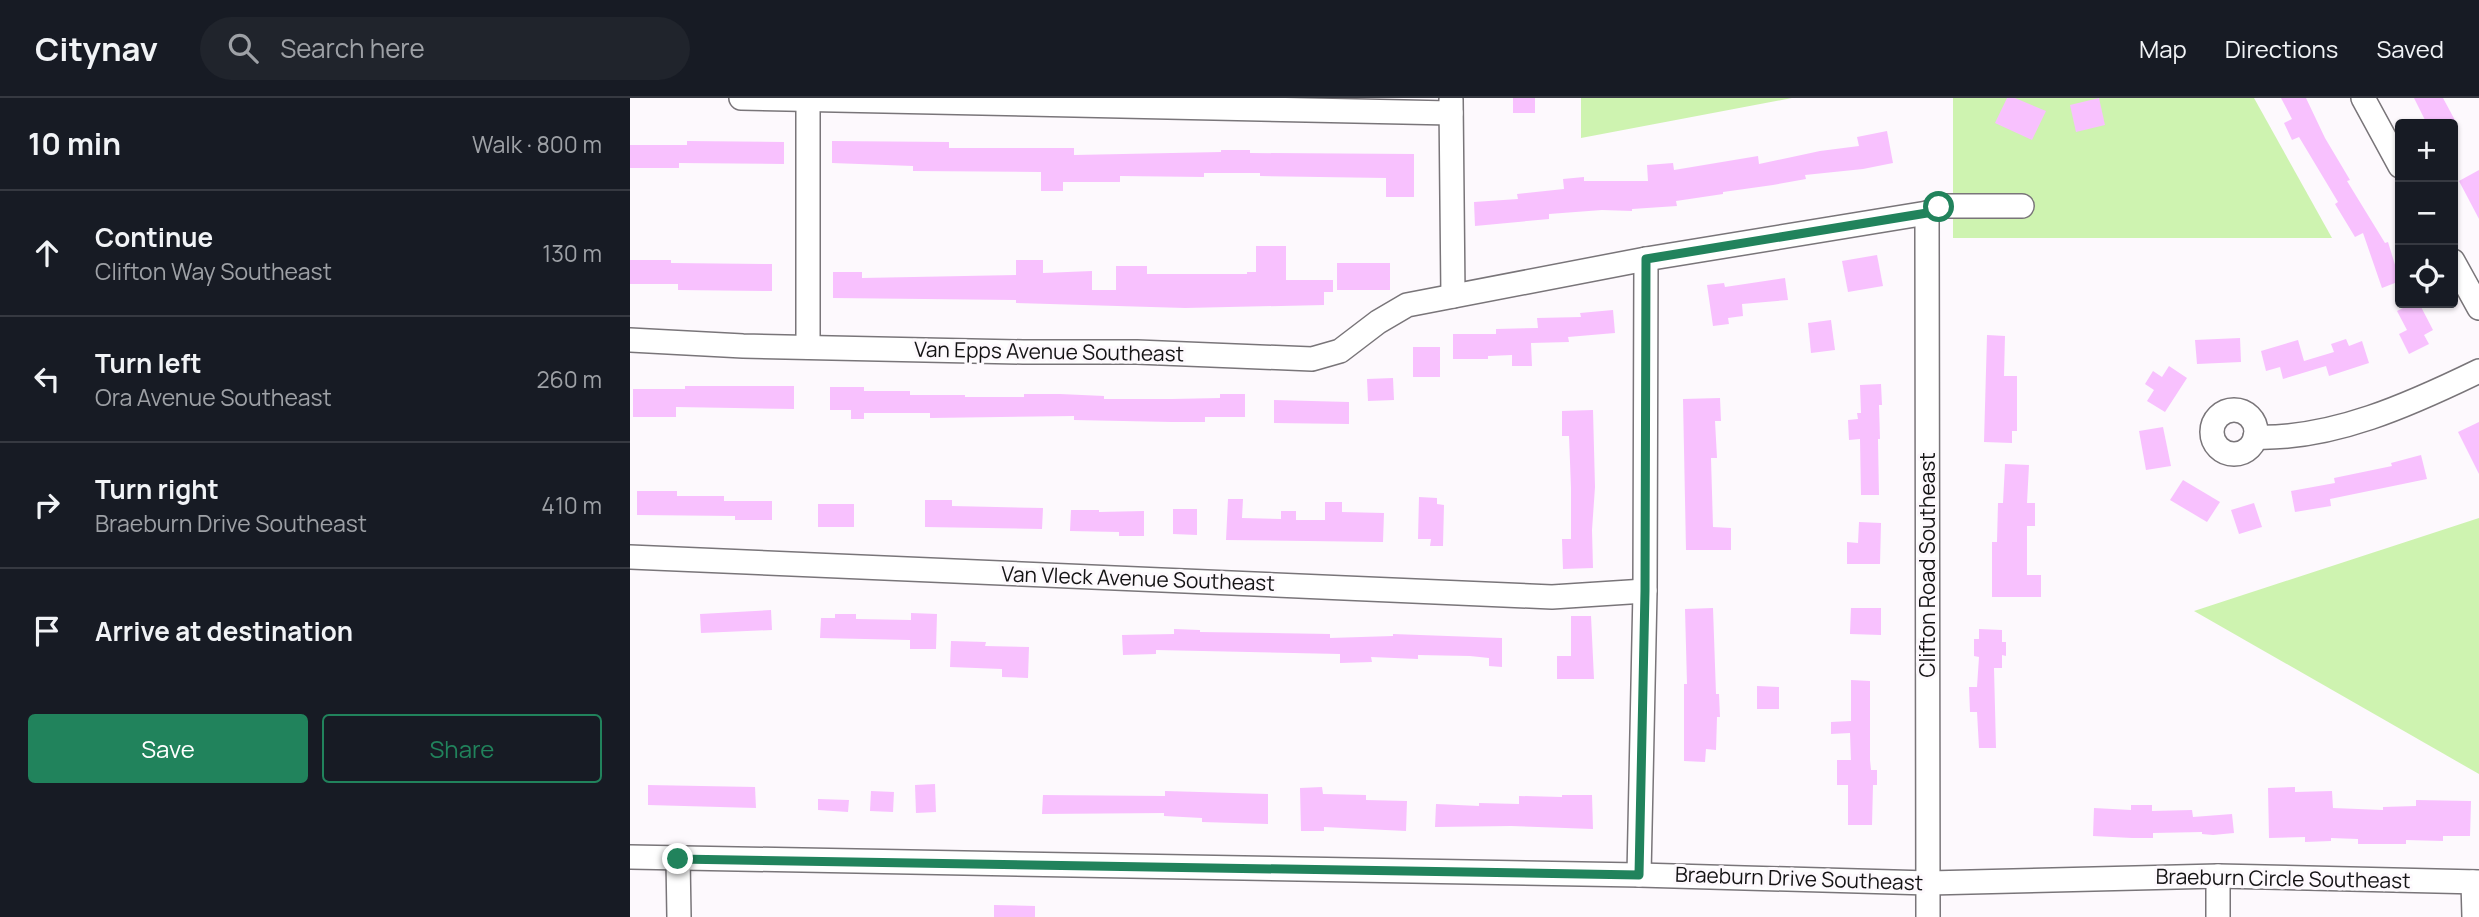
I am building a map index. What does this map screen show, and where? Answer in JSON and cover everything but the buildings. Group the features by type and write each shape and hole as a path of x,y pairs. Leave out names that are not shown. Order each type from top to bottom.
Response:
{"street":[{"path":"741,98 1451,105 1452,296"},
{"path":"2363,98 2395,157"},
{"path":"808,99 808,347"},
{"name":"Van Epps Avenue Southeast","path":"630,340 808,347 1137,352 1312,359 1340,351 1378,322 1407,305 1646,259 1927,213 1944,206 2022,206"},
{"name":"Clifton Road Southeast","path":"1927,213 1928,917"},
{"path":"1639,875 1645,591 1646,259"},
{"path":"2458,270 2479,309"},
{"path":"2255,437 2282,438 2325,431 2420,400 2479,371"},
{"name":"Van Vleck Avenue Southeast","path":"630,557 1552,597 1645,591"},
{"name":"Braeburn Drive Southeast","path":"630,857 1639,875 1929,883 2087,879"},
{"path":"678,859 679,917"},
{"path":"2218,876 2218,917"},
{"name":"Braeburn Circle Southeast","path":"2087,879 2218,876 2476,882"},
{"path":"2474,917 2476,882"}],"green space":[{"path":"1581,98 1792,98 1581,138"},
{"path":"1953,98 2254,98 2332,238 1953,238"},
{"path":"2479,518 2479,774 2194,611"}],"route":[{"path":"678,859 1639,875 1645,591 1646,259 1927,213 1939,207"}]}
